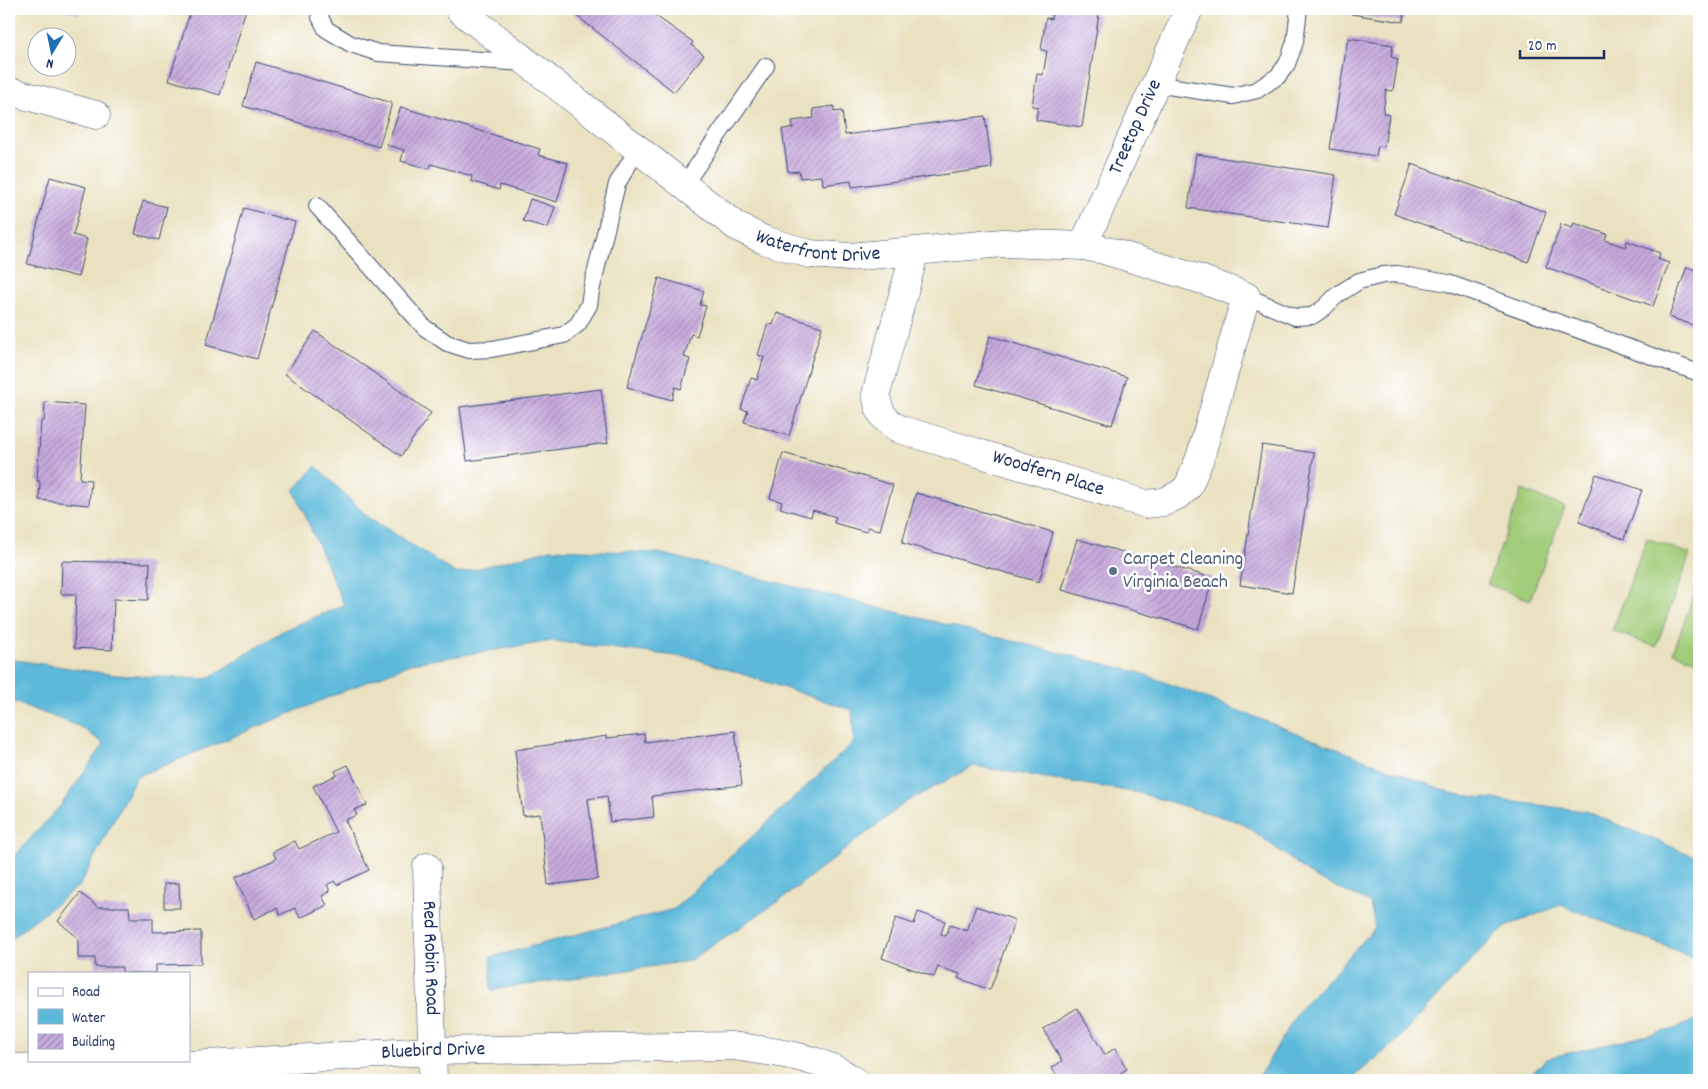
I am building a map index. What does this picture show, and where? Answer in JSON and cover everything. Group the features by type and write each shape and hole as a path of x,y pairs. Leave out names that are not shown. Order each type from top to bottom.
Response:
{"street":[{"name":"Waterfront Drive","path":"460,9 736,226 764,240 810,254 849,257 1003,243 1083,246 1104,250 1203,280 1246,296"},
{"name":"Treetop Drive","path":"1083,246 1189,9"},
{"path":"9,92 96,115"},
{"name":"Woodfern Place","path":"915,251 876,394 878,408 886,421 900,429 1146,504 1164,502 1180,494 1188,487 1200,458 1246,296"},
{"name":"Red Robin Road","path":"427,867 433,1080"},
{"name":"Bluebird Drive","path":"9,1067 69,1072 431,1051 732,1046 778,1052 830,1068 853,1080"}],"lane":[{"path":"320,9 320,17 326,29 351,44 378,53 530,64"},
{"path":"1155,84 1233,96 1257,90 1278,76 1287,64 1295,42 1299,9"},
{"path":"684,186 766,66"},
{"path":"317,206 425,328 447,343 469,350 492,349 564,335 578,324 589,305 617,184 630,162 640,150"},
{"path":"1246,296 1295,317 1312,316 1324,308 1337,295 1359,281 1382,275 1398,274 1448,284 1699,373"}],"green space":[{"path":"1522,490 1565,507 1530,600 1487,584"},
{"path":"1647,538 1690,554 1656,647 1612,631"},
{"path":"1699,581 1699,662 1673,652"}],"water":[{"path":"316,466 367,516 457,574 551,549 659,553 1141,673 1454,794 1585,811 1699,858 1699,961 1561,905 1505,927 1463,968 1398,1040 1350,1080 1257,1080 1299,1010 1375,928 1370,903 1314,877 1243,823 1139,793 974,766 906,802 782,899 689,961 491,990 491,957 674,909 854,742 852,710 693,658 553,641 412,663 136,777 80,885 9,940 9,862 61,805 104,744 81,727 9,700 9,659 116,675 207,679 284,630 344,605 294,490"},
{"path":"1699,1018 1699,1080 1526,1080 1547,1058 1675,1029"}],"building":[{"path":"62,9 79,9 78,14"},
{"path":"191,9 246,9 220,95 169,80"},
{"path":"568,9 646,9 693,42 691,45 704,55 674,92"},
{"path":"1053,9 1099,14 1082,127 1036,120 1038,107 1032,106 1037,74 1043,75 1047,51 1041,50 1046,18 1051,19"},
{"path":"1352,9 1405,9 1403,22 1351,14"},
{"path":"1348,38 1393,45 1391,57 1398,59 1393,91 1386,90 1383,113 1389,115 1384,147 1378,146 1376,156 1330,149"},
{"path":"256,62 392,103 379,147 243,106"},
{"path":"834,106 834,112 842,111 845,135 985,116 992,168 852,187 851,181 823,185 822,176 800,178 799,171 788,172 782,129 793,128 792,121 814,118 813,109"},
{"path":"401,107 540,149 538,155 568,163 557,202 500,185 499,190 471,181 472,176 431,164 430,169 401,161 404,150 387,145"},
{"path":"1196,154 1336,175 1328,228 1188,208"},
{"path":"1412,164 1546,212 1528,262 1394,214"},
{"path":"50,177 86,187 73,235 87,239 78,277 27,264"},
{"path":"530,199 555,207 548,228 523,221"},
{"path":"143,201 167,207 159,240 135,234"},
{"path":"244,208 295,222 257,359 206,345"},
{"path":"1574,223 1607,234 1605,240 1625,247 1627,241 1660,253 1658,259 1669,263 1653,306 1546,267 1561,224 1572,228"},
{"path":"1687,267 1699,271 1699,327 1669,317"},
{"path":"659,278 704,291 700,305 706,306 697,336 691,334 684,357 690,359 681,389 675,387 672,400 627,387"},
{"path":"777,313 822,327 789,436 744,422 748,411 741,409 751,378 757,380 764,357 758,355 768,323 773,325"},
{"path":"315,331 431,413 401,456 285,374"},
{"path":"990,336 1127,377 1112,425 976,385"},
{"path":"601,389 608,443 467,461 460,407"},
{"path":"45,402 85,405 80,479 91,480 89,505 39,500 40,481 37,481 41,421 44,421"},
{"path":"1262,445 1314,453 1292,593 1240,585"},
{"path":"783,453 893,485 880,530 868,527 866,532 834,523 836,517 813,510 811,517 780,508 782,502 770,498"},
{"path":"1596,474 1642,490 1624,539 1579,522"},
{"path":"916,493 1053,532 1039,582 902,543"},
{"path":"1077,539 1213,578 1198,629 1062,590"},
{"path":"62,561 150,563 148,600 114,599 112,650 74,648 76,594 61,594"},
{"path":"735,731 742,785 652,796 654,817 610,822 607,796 588,799 598,879 548,885 540,814 523,816 515,750 607,736 607,738 644,734 645,742"},
{"path":"348,765 367,805 354,810 357,815 345,820 369,870 337,885 334,881 327,885 330,891 322,896 327,905 300,918 295,908 280,915 277,908 254,919 235,878 276,859 273,852 295,841 299,849 336,832 313,786 337,775 335,771"},
{"path":"179,883 180,908 164,908 164,884"},
{"path":"80,893 98,907 129,907 130,918 153,918 153,932 201,931 201,964 156,965 156,972 122,972 122,967 95,967 95,958 78,958 78,938 58,921"},
{"path":"976,906 1015,920 990,990 958,978 960,974 938,967 934,977 882,958 896,918 914,924 918,912 945,921 941,934 946,936 950,925 967,931"},
{"path":"1077,1008 1105,1055 1115,1048 1127,1069 1117,1075 1120,1080 1059,1080 1052,1068 1062,1061 1043,1029"}],"place":[{"name":"Carpet Cleaning Virginia Beach","path":"1113,571"}]}
